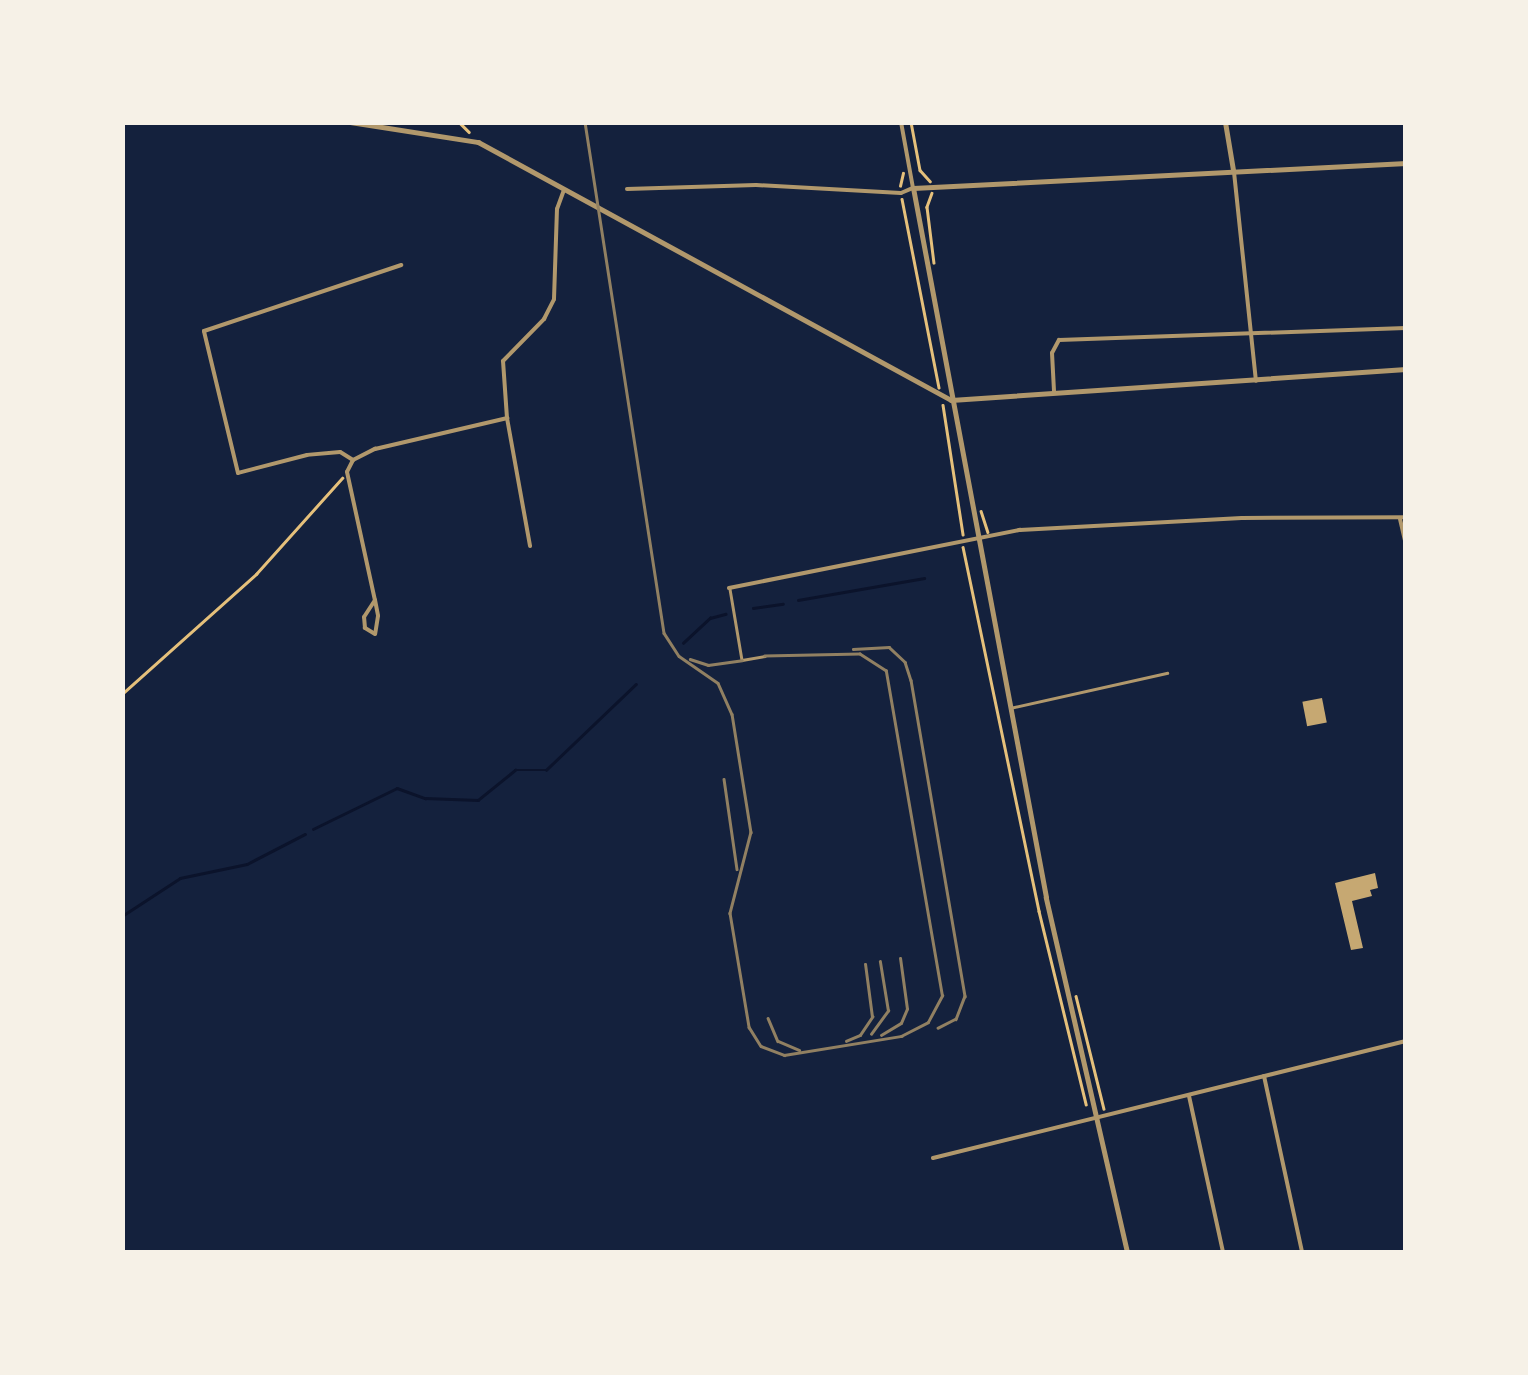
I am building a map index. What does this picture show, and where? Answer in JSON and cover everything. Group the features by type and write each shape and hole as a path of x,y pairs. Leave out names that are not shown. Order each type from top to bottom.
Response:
{"street":[{"path":"350,122 478,142 951,400 1406,369"},
{"path":"901,122 1009,708 1128,1252"},
{"path":"1225,122 1234,170 1256,381"},
{"path":"627,189 756,185 901,193 913,188 1406,162"},
{"path":"530,546 507,418 503,361 554,299 557,210 564,190"},
{"path":"353,460 340,452 308,455 238,473 204,331 401,264"},
{"path":"1054,391 1052,353 1060,340 1406,328"},
{"path":"375,600 364,617 364,628 375,634 375,600 346,472 353,460 375,449 507,418"},
{"path":"729,588 963,545 1020,530 1403,517 1406,544"},
{"path":"933,1158 1406,1041"},
{"path":"1264,1076 1302,1252"},
{"path":"1189,1094 1224,1252"}],"lane":[{"path":"729,588 742,660 765,656"},
{"path":"1009,708 1167,673"}],"path":[{"path":"460,122 478,142"},
{"path":"911,122 920,170 929,178"},
{"path":"899,174 946,423 963,545 1086,1104"},
{"path":"122,694 256,574 346,472"},
{"path":"1072,980 1106,1115"}],"building":[{"path":"1322,698 1327,723 1307,726 1302,702"},
{"path":"1375,873 1378,888 1370,890 1372,896 1352,901 1363,948 1351,950 1335,883"}],"waterway":[{"path":"798,600 924,578"},
{"path":"753,608 783,604"},
{"path":"683,643 710,618 725,614"},
{"path":"313,829 397,788 425,798 478,800 515,770 546,770 636,684"},
{"path":"122,916 180,878 247,864 305,834"}],"tram line":[{"path":"585,122 664,633 679,656 718,683 732,714 751,832 730,913 749,1027 761,1046 784,1055 901,1036 928,1022 942,996 886,671 860,654 765,656"},
{"path":"853,649 889,647 905,662 911,680 965,996 956,1019 938,1028"},
{"path":"690,659 708,665 742,660"},
{"path":"724,779 737,869"},
{"path":"881,1035 901,1023 907,1009 900,958"},
{"path":"871,1034 888,1011 880,962"},
{"path":"846,1041 860,1035 872,1017 865,964"},
{"path":"768,1018 778,1041 799,1050"}]}
